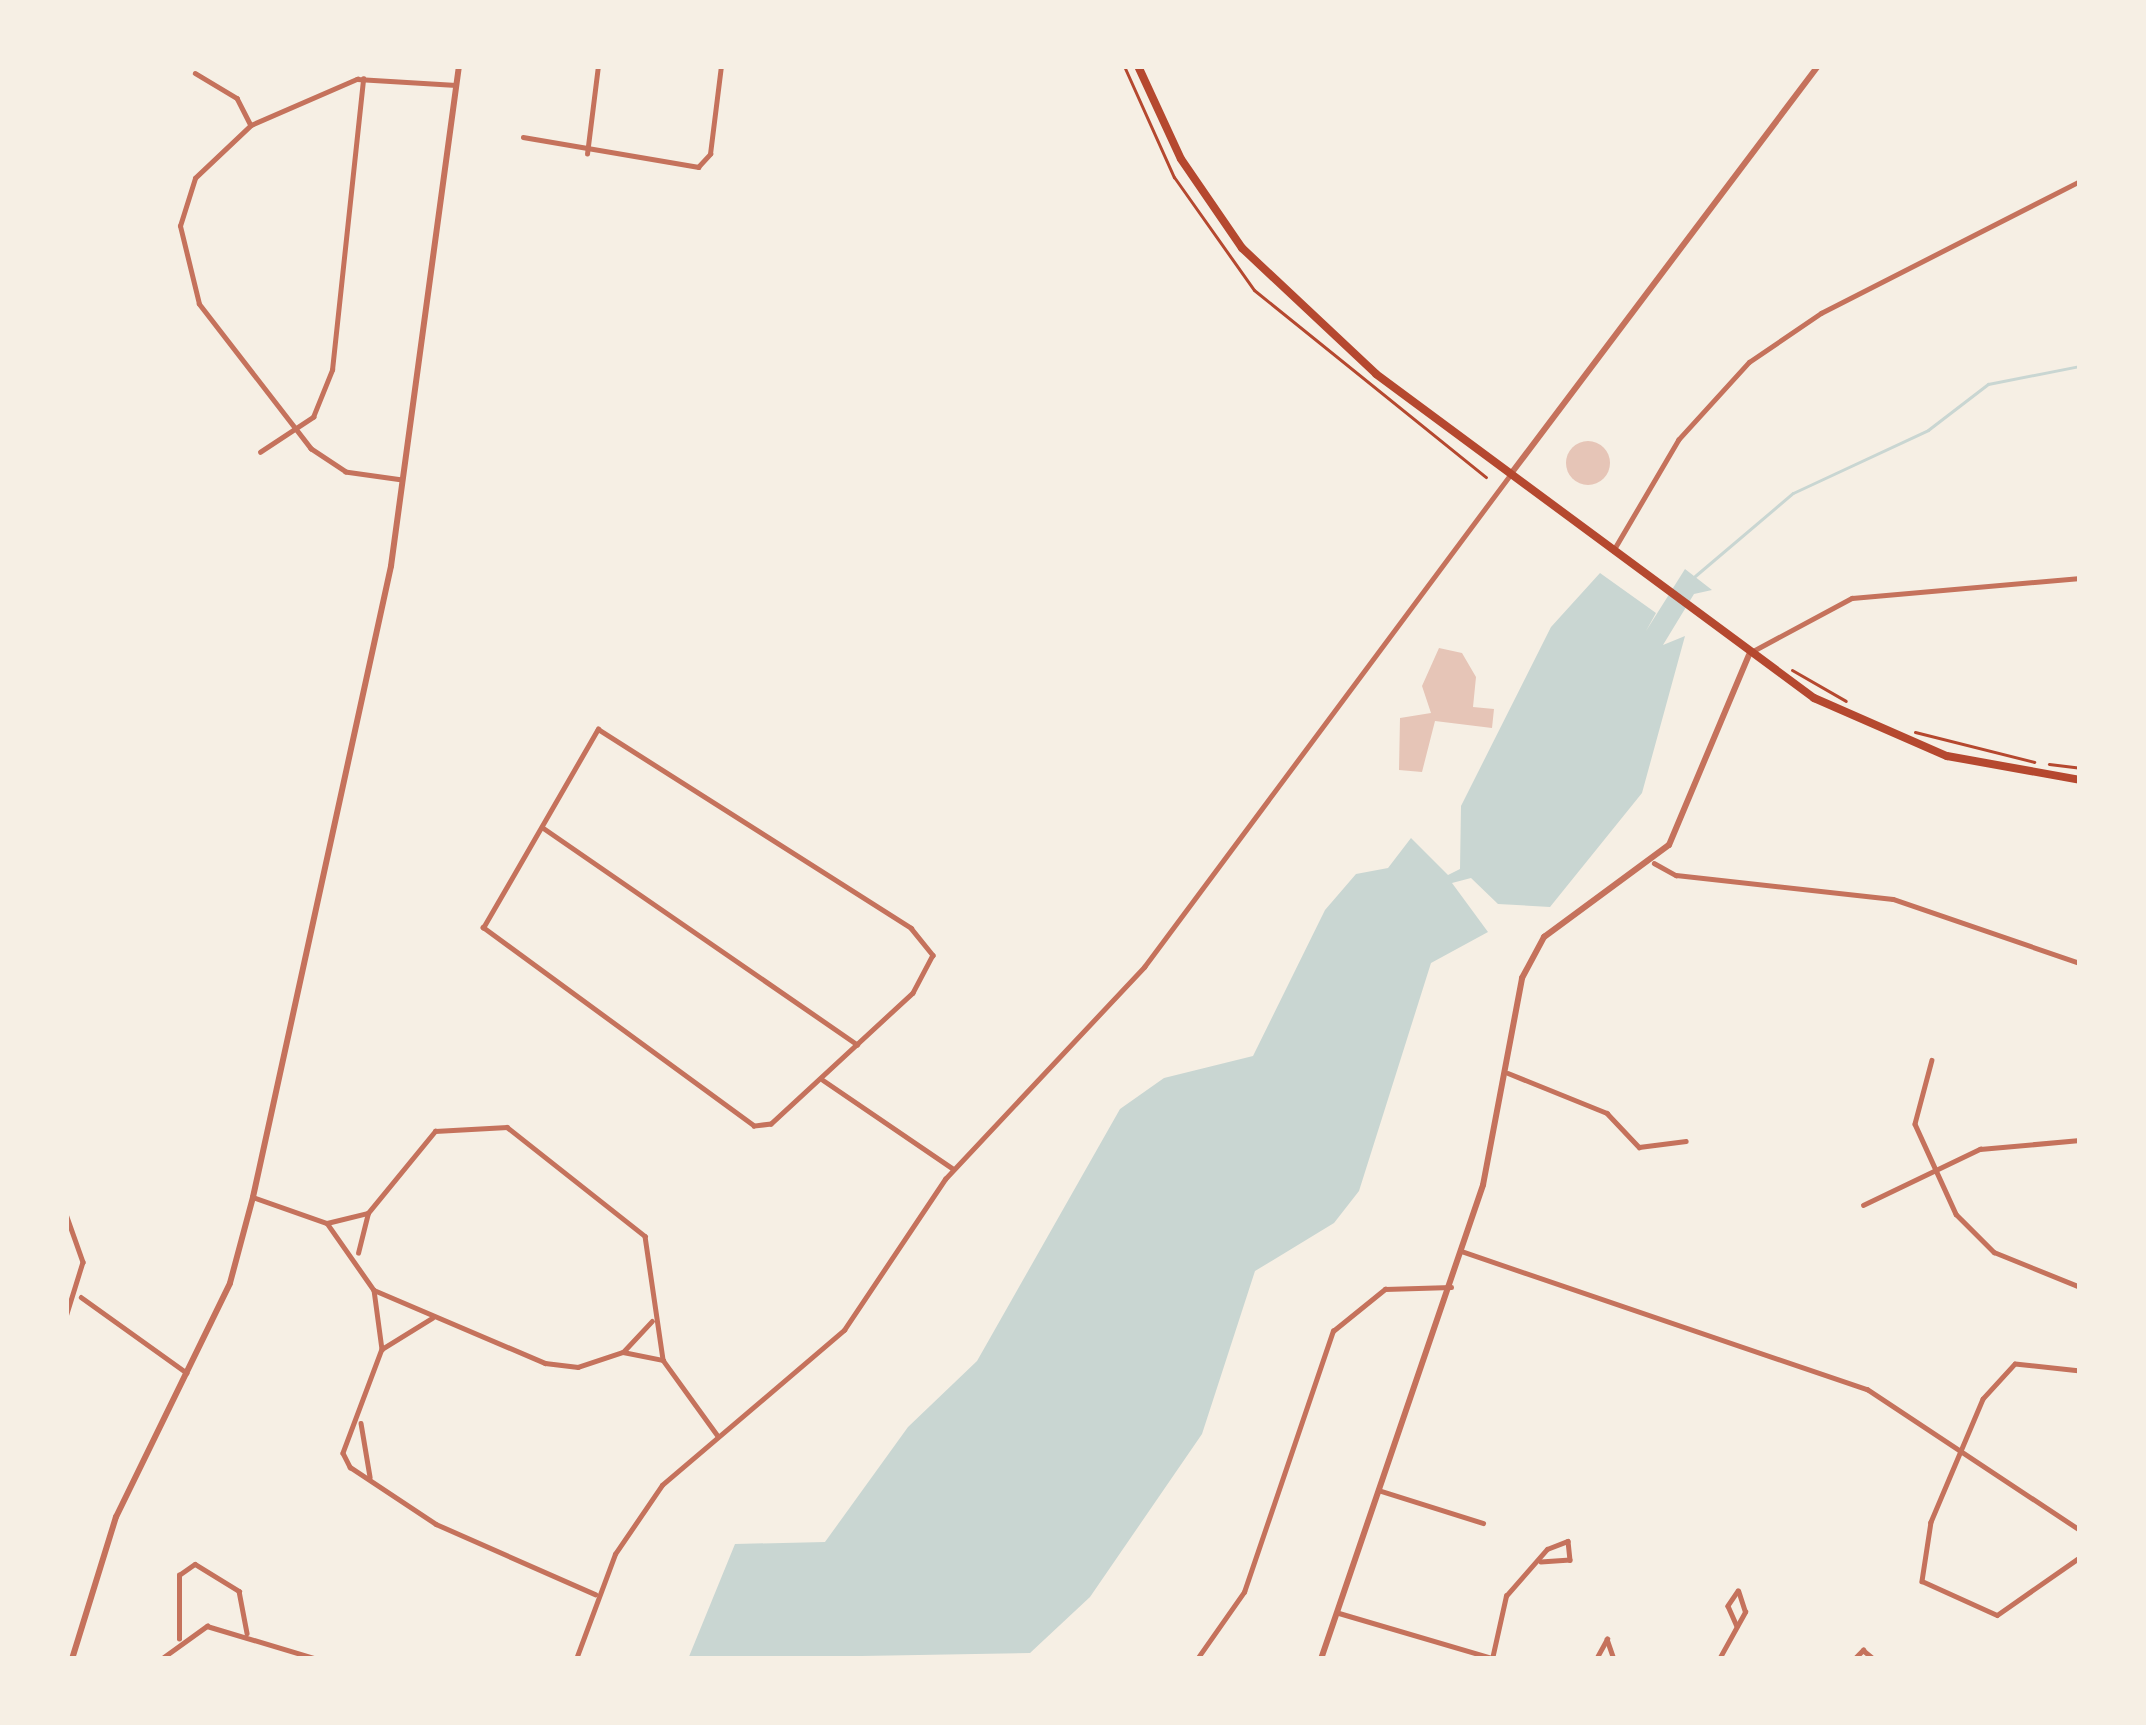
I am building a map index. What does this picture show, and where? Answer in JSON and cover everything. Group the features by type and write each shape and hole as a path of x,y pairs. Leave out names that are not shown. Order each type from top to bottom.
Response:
{"main road":[{"path":"1138,66 1188,172 1267,277 1510,475 1749,655 1917,746 2080,780"}],"street":[{"path":"72,1659 70,1645 116,1517 187,1373 253,1197 372,664 459,66"},
{"path":"587,154 598,66"},
{"path":"523,137 587,154 703,165 721,66"},
{"path":"576,1659 595,1594 662,1485 844,1330 953,1169 1144,968 1818,66"},
{"path":"195,73 237,98 251,125"},
{"path":"402,480 346,472 299,433 199,304 179,256 195,178 251,125 363,78 456,85"},
{"path":"260,452 299,433 332,370 363,78"},
{"path":"1612,552 1678,440 1749,362 1821,313 2080,182"},
{"path":"1321,1659 1451,1287 1508,1072 1522,978 1544,937 1654,863 1690,809 1749,655 1795,620 1852,598 2080,578"},
{"path":"598,729 926,941 928,975 823,1080 754,1126 483,928 542,827 598,729"},
{"path":"542,827 857,1044"},
{"path":"1654,863 1676,875 1893,898 2080,964"},
{"path":"1932,1060 1914,1104 1933,1172 1994,1252 2080,1288"},
{"path":"1508,1072 1607,1113 1639,1147 1687,1141"},
{"path":"823,1080 953,1169"},
{"path":"358,1253 368,1213 435,1131 507,1127 638,1227 658,1268 653,1320 664,1360 718,1436"},
{"path":"1863,1205 2025,1137 2080,1140"},
{"path":"253,1197 327,1222 358,1253 374,1290 382,1349 360,1422 343,1453 436,1524 595,1594"},
{"path":"327,1222 368,1213"},
{"path":"66,1214 80,1242 81,1297 66,1317"},
{"path":"1461,1251 1820,1369 1960,1444 2080,1530"},
{"path":"1197,1659 1244,1592 1333,1331 1384,1289 1451,1287"},
{"path":"374,1290 545,1363 578,1367 623,1352 653,1320"},
{"path":"81,1297 187,1373"},
{"path":"382,1349 431,1318"},
{"path":"623,1352 664,1360"},
{"path":"2080,1371 2014,1364 1960,1444 1926,1544 1930,1594 1997,1615 2080,1557"},
{"path":"360,1422 370,1477"},
{"path":"1381,1491 1483,1523"},
{"path":"1339,1612 1493,1659 1506,1596 1547,1550 1568,1541 1570,1560 1541,1562"},
{"path":"179,1639 179,1575 195,1564 239,1591 247,1633"},
{"path":"1718,1659 1737,1625 1746,1604 1738,1592 1728,1606 1737,1625"},
{"path":"161,1659 179,1639 207,1626 247,1633 318,1659"},
{"path":"1596,1659 1606,1639 1613,1659"},
{"path":"1854,1659 1863,1650 1874,1659"}],"path":[{"path":"1776,658 1855,706"},
{"path":"1909,729 2080,768"}],"shaded area":[{"path":"1685,569 1712,590 1694,594 1663,645 1685,636 1642,793 1550,907 1498,904 1471,878 1452,883 1488,932 1431,963 1359,1191 1334,1223 1255,1271 1202,1434 1090,1597 1030,1653 688,1659 735,1544 825,1542 908,1427 977,1361 1120,1109 1164,1078 1253,1056 1325,910 1356,874 1388,868 1411,838 1448,875 1460,869 1461,806 1551,627 1600,573 1656,613 1646,631"}],"building":[{"path":"1588,441 1603,448 1610,463 1603,478 1588,485 1573,478 1566,463 1573,448"},
{"path":"1439,648 1462,653 1476,677 1473,707 1494,709 1492,728 1435,721 1422,772 1399,770 1400,718 1431,713 1422,686"}],"waterway":[{"path":"1695,576 1793,493 1928,430 1988,384 2080,366"}]}
